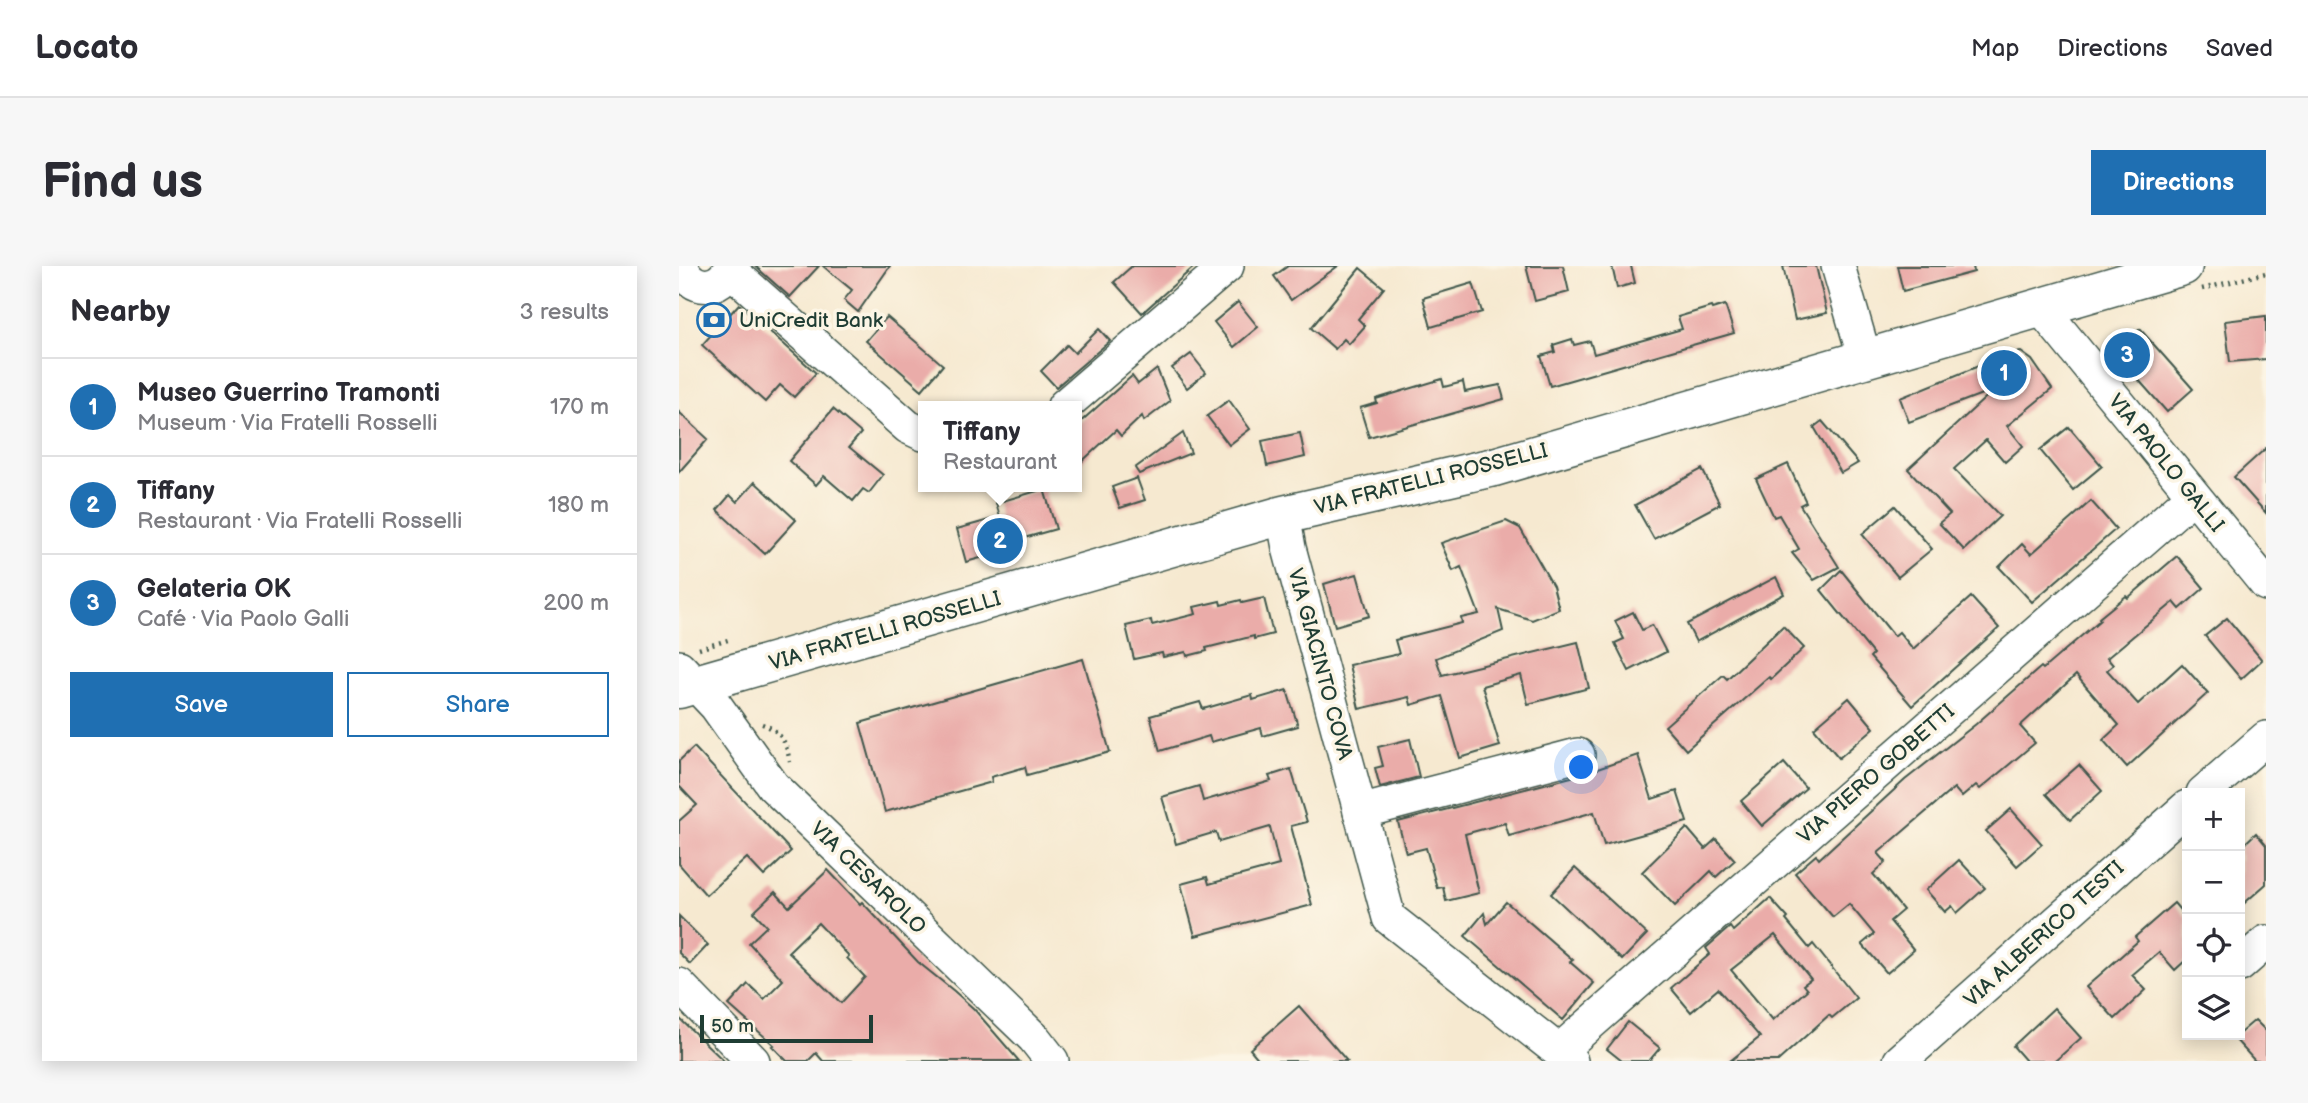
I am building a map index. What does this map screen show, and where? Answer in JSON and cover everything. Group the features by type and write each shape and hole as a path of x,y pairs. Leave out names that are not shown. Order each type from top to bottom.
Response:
{"main road":[{"name":"VIA FRATELLI ROSSELLI","path":"687,673 1283,515 1494,467 2183,266"}],"street":[{"path":"1070,401 1227,266"},
{"path":"1838,266 1865,359"},
{"path":"685,285 704,286 719,282 730,268 908,427 918,431"},
{"name":"VIA PAOLO GALLI","path":"2041,307 2266,584"},
{"name":"VIA PIERO GOBETTI","path":"1565,1056 2193,496"},
{"name":"VIA GIACINTO COVA","path":"1283,515 1289,548 1389,918 1565,1056"},
{"name":"VIA CESAROLO","path":"687,673 716,706 773,786 1034,1038 1052,1061"},
{"path":"2209,788 2266,737"},
{"path":"1360,812 1579,755"},
{"name":"VIA ALBERICO TESTI","path":"1901,1061 2182,811"},
{"path":"2245,961 2266,942"},
{"path":"679,985 753,1061"}],"path":[{"path":"687,673 731,639"}],"building":[{"path":"755,266 819,266 790,297"},
{"path":"823,266 890,266 858,312 844,300 852,290"},
{"path":"1132,266 1195,266 1142,313 1114,282"},
{"path":"1288,266 1338,266 1291,300 1274,276"},
{"path":"1526,266 1563,266 1569,292 1535,301"},
{"path":"1612,266 1631,266 1635,283 1617,288"},
{"path":"1783,266 1816,266 1827,313 1795,320"},
{"path":"1897,266 1973,266 1974,272 1903,291"},
{"path":"1360,268 1384,288 1358,319 1365,326 1349,344 1344,339 1335,349 1311,328"},
{"path":"1473,283 1482,312 1431,327 1423,298"},
{"path":"1238,302 1258,327 1234,347 1214,322"},
{"path":"739,304 816,373 794,397 780,385 765,402 702,345"},
{"path":"1725,305 1734,333 1550,386 1541,356 1555,352 1553,345 1572,339 1574,345 1590,341 1594,354 1682,329 1678,317"},
{"path":"2266,316 2266,359 2230,362 2225,321"},
{"path":"887,317 943,365 922,390 866,341"},
{"path":"1099,329 1110,341 1056,387 1041,371 1067,345 1075,353"},
{"path":"2140,329 2193,389 2167,412 2114,352"},
{"path":"2021,352 2032,360 2052,389 2007,426 2023,446 2005,462 1986,440 1954,469 2000,516 1964,550 1939,523 1950,514 1908,469 1995,389 1909,422 1900,398 2008,354"},
{"path":"1191,354 1206,373 1187,388 1172,368"},
{"path":"1157,369 1170,401 1144,421 1142,416 1121,436 1116,430 1082,461 1082,421 1132,376 1138,384"},
{"path":"1442,379 1444,387 1463,382 1465,392 1500,385 1504,399 1369,437 1360,408 1377,403 1376,399"},
{"path":"1229,400 1250,429 1229,445 1207,416"},
{"path":"833,409 861,433 849,447 883,475 869,493 863,489 853,501 824,476 816,485 789,461"},
{"path":"679,412 708,439 679,472"},
{"path":"1822,421 1858,463 1841,473 1814,427"},
{"path":"2069,427 2102,466 2073,490 2040,450"},
{"path":"1183,433 1191,453 1139,474 1135,468"},
{"path":"1300,433 1305,457 1267,466 1262,441"},
{"path":"2266,448 2266,513 2234,477"},
{"path":"1788,464 1806,502 1800,505 1839,567 1814,580 1792,553 1799,549 1779,515 1774,517 1756,479"},
{"path":"1702,469 1720,504 1654,539 1635,505"},
{"path":"1137,478 1145,500 1120,508 1112,487"},
{"path":"755,482 796,520 765,554 717,510 730,495 737,502"},
{"path":"1034,492 1045,492 1056,529 1017,540 1020,547 966,562 957,529 1000,517 996,503"},
{"path":"2091,501 2116,529 2032,602 1999,567 2022,544 2031,554"},
{"path":"1895,506 1932,549 1898,577 1862,534"},
{"path":"1506,521 1520,528 1553,586 1559,609 1532,620 1498,609 1503,631 1436,658 1442,675 1578,642 1589,688 1528,704 1521,675 1482,686 1500,746 1460,758 1442,696 1411,705 1409,697 1359,709 1349,665 1399,654 1395,640 1462,623 1461,618 1479,614 1461,567 1453,571 1441,543"},
{"path":"2177,556 2204,588 2180,609 2174,602 2107,658 2113,665 2107,670 2138,704 2182,664 2208,693 2127,767 2103,740 2119,725 2076,675 2020,726 2035,743 1980,789 1976,785 1962,797 1954,788 1878,853 1886,862 1873,874 1903,910 1890,921 1914,950 1887,973 1862,944 1874,934 1849,904 1833,917 1795,873 1816,855 1819,859 1905,780"},
{"path":"1841,570 1894,636 1899,632 1913,649 1971,597 1999,628 1912,706 1870,657 1873,654 1821,590"},
{"path":"1357,574 1369,616 1335,626 1324,584"},
{"path":"1776,577 1784,594 1696,642 1687,624"},
{"path":"1264,598 1273,634 1206,648 1207,651 1187,656 1186,652 1163,657 1162,653 1134,659 1126,626 1151,620 1152,625 1196,614 1194,607 1220,601 1221,605"},
{"path":"1633,612 1642,630 1652,625 1666,652 1629,671 1615,643 1624,639 1615,621"},
{"path":"2227,618 2262,660 2241,679 2205,636"},
{"path":"1783,626 1804,648 1686,750 1665,726 1723,675 1727,679"},
{"path":"1083,659 1110,752 1027,775 1025,767 991,777 992,782 885,812 860,723"},
{"path":"1287,690 1298,726 1263,736 1261,728 1211,742 1209,736 1160,751 1150,716 1200,702 1203,709 1252,695 1253,700"},
{"path":"1849,698 1874,728 1839,758 1814,728"},
{"path":"1410,739 1419,777 1380,787 1375,768 1383,766 1378,747"},
{"path":"694,747 791,851 764,876 747,858 706,895 679,864 679,821 697,805 679,786 679,761"},
{"path":"1638,755 1652,799 1677,791 1687,822 1604,845 1594,812 1509,836 1505,823 1465,834 1479,893 1446,901 1443,887 1437,888 1426,848 1406,853 1398,822 1583,774"},
{"path":"1784,763 1806,788 1762,826 1741,801"},
{"path":"2079,765 2102,791 2070,820 2046,794"},
{"path":"1291,769 1307,822 1291,826 1312,905 1195,936 1181,884 1207,877 1209,884 1279,865 1270,827 1219,842 1216,832 1176,844 1162,797 1199,786 1203,801 1271,781 1269,776"},
{"path":"2011,809 2042,844 2017,866 1986,831"},
{"path":"1687,828 1705,849 1716,839 1735,860 1716,877 1711,871 1675,906 1642,872"},
{"path":"2256,833 2266,845 2266,884 2245,903 2245,851 2245,843"},
{"path":"1959,860 1985,888 1957,913 1952,906 1945,912 1926,890"},
{"path":"1575,868 1647,934 1622,960 1551,894"},
{"path":"828,870 918,962 974,1009 1019,1061 823,1061 816,1053 808,1061 787,1061 772,1046 774,1045 729,1005 748,984 764,999 783,980 749,943 767,926 754,912 775,892 789,907","holes":["818,923 849,956 847,958 865,977 841,1003 788,952"]},
{"path":"1770,898 1809,948 1813,944 1856,998 1832,1018 1829,1015 1778,1061 1730,1061 1760,1037 1718,989 1691,1012 1671,988 1710,954 1706,948 1730,927 1733,931","holes":["1775,935 1811,979 1803,985 1807,990 1773,1020 1731,970"]},
{"path":"1506,902 1573,960 1570,962 1594,983 1563,1020 1465,936 1484,913 1487,924"},
{"path":"2174,903 2182,912 2182,964 2175,970 2159,952 2132,975 2146,990 2115,1019 2086,987 2138,941 2135,937"},
{"path":"679,916 708,945 690,964 679,953"},
{"path":"1299,1006 1347,1061 1260,1061 1250,1049"},
{"path":"2054,1008 2081,1038 2055,1061 2026,1061 2013,1046"},
{"path":"679,1018 724,1061 679,1061"},
{"path":"2255,1020 2266,1031 2266,1061 2255,1061 2236,1040 2245,1040 2245,1029"},
{"path":"1628,1022 1660,1048 1649,1061 1622,1061 1607,1049"}],"place":[{"name":"UniCredit Bank","path":"714,320"},
{"name":"Gelateria OK","path":"2127,355"},
{"name":"Museo Guerrino Tramonti","path":"2004,373"},
{"name":"Tiffany","path":"1000,541"}]}
